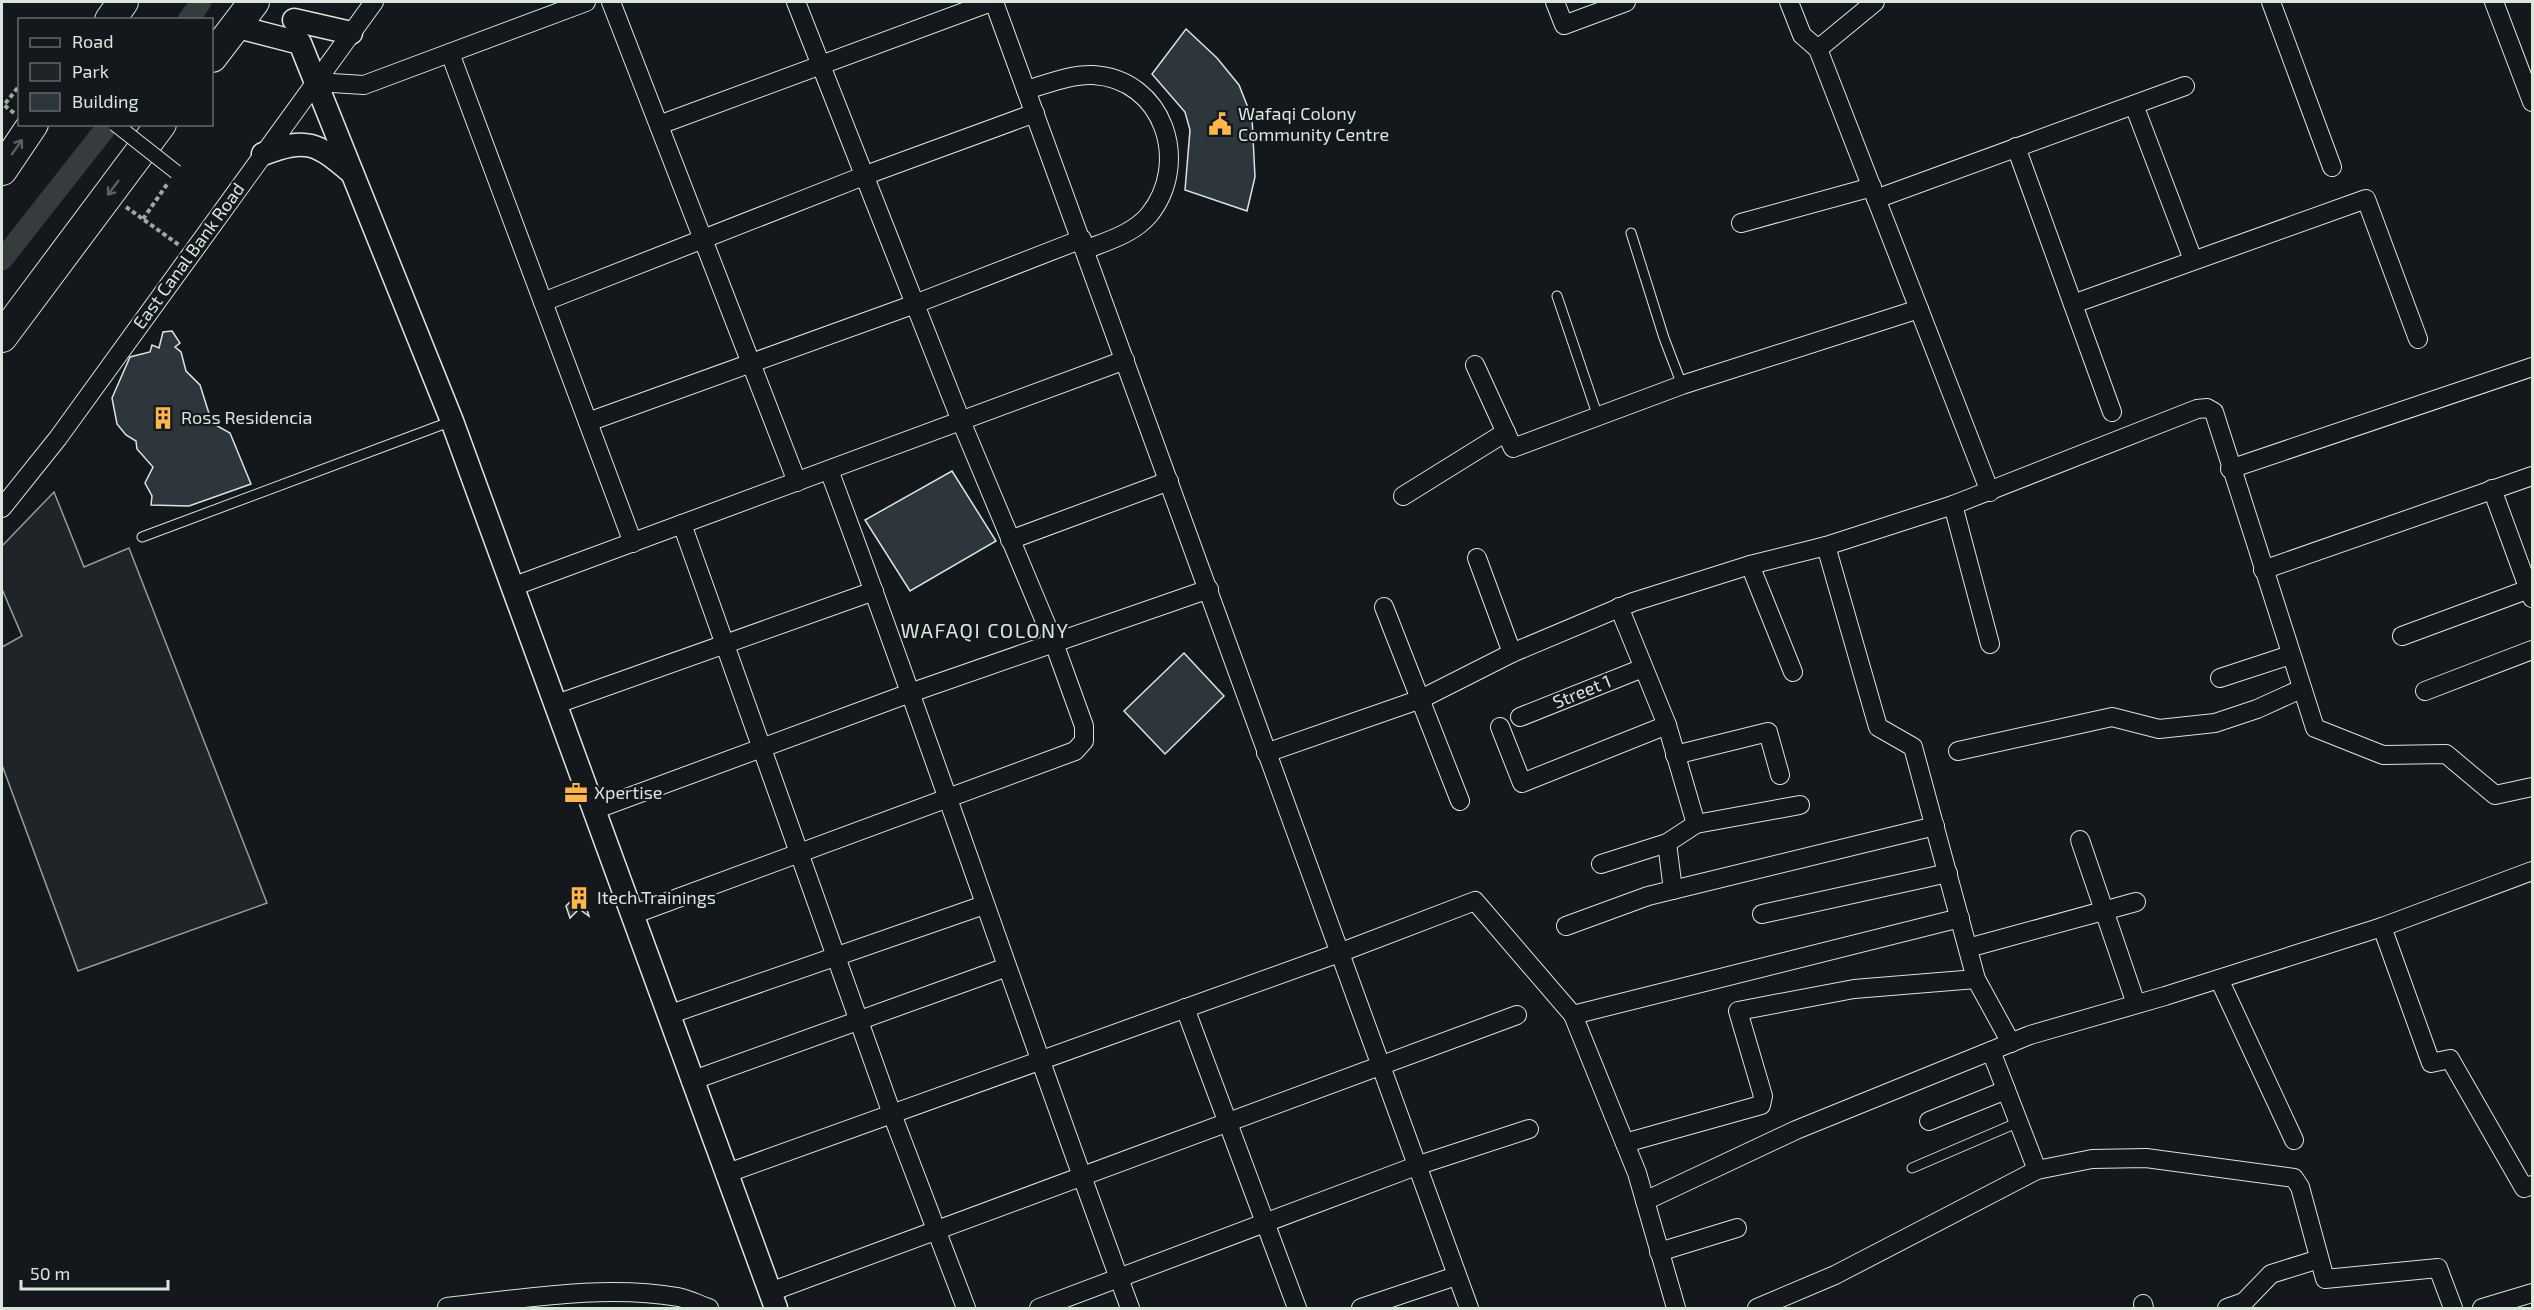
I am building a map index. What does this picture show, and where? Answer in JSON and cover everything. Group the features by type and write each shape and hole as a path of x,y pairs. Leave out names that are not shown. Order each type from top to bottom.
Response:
{"highway":[{"path":"111,18 123,2"},
{"path":"213,56 254,2"},
{"path":"2,170 32,126"},
{"path":"2,337 160,126"}],"street":[{"name":"East Canal Bank Road","path":"2,508 58,438 374,2"},
{"path":"316,82 364,85 586,2"},
{"path":"611,2 797,482"},
{"path":"632,915 1075,751 1084,741 1084,726 1053,643 961,421 796,2"},
{"path":"659,125 992,2 1209,588 1266,753 1469,1308"},
{"path":"1556,2 1564,25 1626,2"},
{"path":"1789,2 1802,35 1818,50 1990,492"},
{"path":"1818,50 1875,2"},
{"path":"2271,2 2332,167"},
{"path":"2494,2 2532,102"},
{"path":"292,11 351,33"},
{"path":"292,11 300,43 452,421 691,1081 773,1300 937,1229 1517,1015"},
{"path":"234,26 300,43"},
{"path":"450,53 633,543"},
{"path":"588,422 1083,244 1124,235 1148,216 1165,188 1170,151 1163,120 1143,96 1117,80 1092,75 1062,79 1026,90"},
{"path":"1741,223 1874,193 2016,147 2185,86"},
{"path":"2134,105 2193,260"},
{"path":"543,302 866,175 1035,113"},
{"path":"118,126 176,172"},
{"path":"263,154 292,143 319,147 353,174"},
{"path":"2016,147 2112,412"},
{"path":"2073,304 2366,199 2418,339"},
{"path":"1475,365 1513,448 1682,385 1919,309"},
{"path":"512,587 1125,360"},
{"path":"2230,469 2532,367"},
{"path":"1266,753 1421,699 1512,653 1619,607 1750,565 1826,546 1953,505 2197,409 2207,408 2214,412 2230,469 2314,728 2383,755 2446,754 2495,795 2532,787"},
{"path":"1403,496 1506,432"},
{"path":"829,470 1130,1308"},
{"path":"2263,570 2532,476"},
{"path":"1010,540 1169,481"},
{"path":"2402,636 2531,592 2492,489"},
{"path":"1953,505 1990,644"},
{"path":"682,524 892,1114 966,1308"},
{"path":"1826,546 1878,727 1913,747 1976,979 2011,1042"},
{"path":"1477,558 1512,653"},
{"path":"1750,565 1793,672"},
{"path":"594,810 762,750 910,693 1209,588"},
{"path":"554,705 874,591"},
{"path":"1384,606 1460,801"},
{"path":"1619,607 1667,725 1696,824"},
{"path":"2425,691 2532,650"},
{"path":"2220,678 2290,655"},
{"name":"Street 1","path":"1520,717 1644,668"},
{"path":"1958,752 2112,717 2159,729 2215,723 2258,709 2301,689"},
{"path":"1500,728 1522,783 1667,725"},
{"path":"1676,755 1768,732 1780,775"},
{"path":"1601,864 1667,843 1696,824 1800,805"},
{"path":"1566,926 1648,896 1935,826"},
{"path":"2080,840 2136,1004"},
{"path":"1667,843 1673,890"},
{"path":"1645,1202 1796,1130 2011,1042 2382,927 2532,871"},
{"path":"1762,914 1947,873"},
{"path":"725,1174 1339,953 1475,901 1573,1015 1625,1143 1676,1308"},
{"path":"1968,948 2105,913 2136,902"},
{"path":"668,1015 984,905"},
{"path":"1573,1015 1960,918"},
{"path":"2382,927 2431,1063 2450,1059 2524,1188 2532,1185"},
{"path":"691,1081 1007,968"},
{"path":"1625,1143 1761,1105 1763,1096 1738,1011 1854,989 1976,979"},
{"path":"2219,979 2294,1140"},
{"path":"1185,1008 1297,1308"},
{"path":"1991,1051 2037,1170"},
{"path":"1929,1121 2006,1090"},
{"path":"1039,1308 1416,1166 1529,1129"},
{"path":"1757,1308 1835,1275 2037,1170 2092,1159 2146,1158 2294,1178 2300,1187 2322,1275 2331,1281 2438,1268 2453,1308"},
{"path":"1659,1252 1737,1228"},
{"path":"2227,1308 2244,1302 2271,1274 2319,1259"},
{"path":"1361,1308 1456,1275"},
{"path":"447,1307 544,1296 627,1293 680,1297 709,1308"},
{"path":"2482,1308 2532,1293"}],"lane":[{"path":"1631,232 1664,338 1682,385"},
{"path":"1557,296 1598,417"},
{"path":"142,537 452,421"},
{"path":"1912,1167 2019,1122"}],"path":[{"path":"4,105 18,88"},
{"path":"143,219 176,172"},
{"path":"108,195 191,254"}],"green space":[{"path":"54,492 84,567 129,548 267,903 78,971 2,765 2,647 22,636 2,589 2,546"}],"building":[{"name":"Wafaqi Colony Community Centre","path":"1186,29 1217,58 1239,85 1252,118 1255,177 1247,211 1185,190 1190,130 1185,112 1152,74"},
{"name":"Ross Residencia","path":"172,331 180,343 175,347 181,352 186,371 200,385 212,423 230,433 251,484 189,506 151,505 152,496 145,483 153,467 137,449 136,441 126,435 117,424 112,398 130,357 150,352 152,345 159,348 163,332"},
{"path":"952,471 996,541 910,591 865,520"},
{"path":"1184,653 1224,696 1165,754 1124,711"},
{"name":"Itech Trainings","path":"581,891 589,916 579,909 570,918 566,906"}],"waterway":[{"path":"189,18 201,2"},
{"path":"2,260 107,126"}],"place":[{"name":"Wafaqi Colony Community Centre","path":"1220,124"},
{"name":"Ross Residencia","path":"163,418"},
{"name":"Xpertise","path":"576,793"},
{"name":"Itech Trainings","path":"579,898"}],"district":[{"name":"WAFAQI COLONY","path":"985,631"}]}
